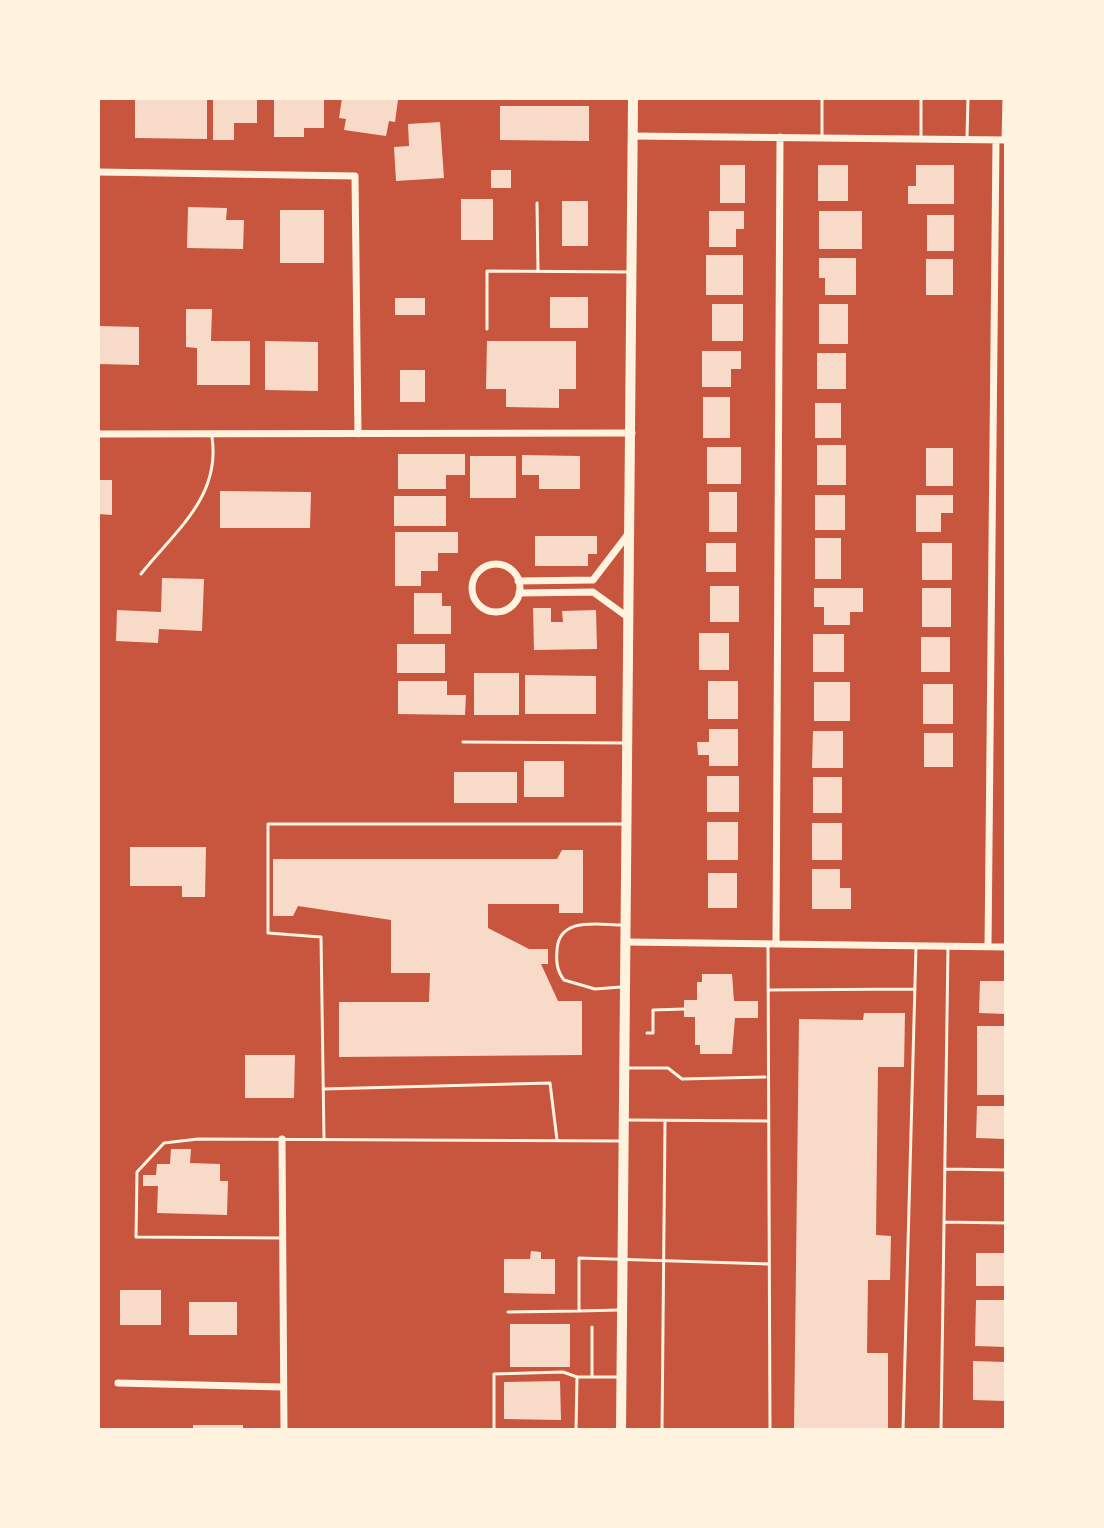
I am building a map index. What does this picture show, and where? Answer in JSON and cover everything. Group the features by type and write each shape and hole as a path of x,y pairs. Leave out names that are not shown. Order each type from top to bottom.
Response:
{"main road":[{"path":"621,1430 633,98"}],"street":[{"path":"633,136 1002,140 988,946"},
{"path":"772,942 780,137"},
{"path":"98,172 355,176 358,434"},
{"path":"98,434 632,433"},
{"path":"593,592 593,580 631,530"},
{"path":"494,564 508,567 518,581 519,593 508,609 492,612 478,604 472,588 476,574 494,564"},
{"path":"518,581 593,580"},
{"path":"519,593 593,592 630,619"},
{"path":"627,942 1006,947"},
{"path":"282,1139 284,1430"},
{"path":"118,1383 282,1387"}],"lane":[{"path":"484,98 513,98"},
{"path":"822,98 822,138"},
{"path":"921,98 921,139"},
{"path":"967,139 968,98"},
{"path":"1002,140 1004,98"},
{"path":"537,203 538,271"},
{"path":"487,329 487,271 633,272"},
{"path":"141,574 204,499 215,458 212,433"},
{"path":"463,742 629,743"},
{"path":"324,1139 321,937 268,933 268,824 628,824"},
{"path":"626,987 595,989 564,980 559,974 557,946 562,932 572,926 627,925"},
{"path":"770,1430 767,1077 772,942"},
{"path":"903,1430 901,1412 916,946"},
{"path":"941,1430 948,947"},
{"path":"768,990 915,989"},
{"path":"625,1068 668,1068 682,1079 767,1077"},
{"path":"323,1089 550,1083 557,1140"},
{"path":"624,1120 768,1121"},
{"path":"662,1430 665,1121"},
{"path":"281,1238 136,1237 137,1172 164,1143 198,1139 624,1141"},
{"path":"945,1169 1006,1170"},
{"path":"944,1222 1006,1223"},
{"path":"579,1311 579,1258 664,1258 769,1264"},
{"path":"508,1312 622,1310"},
{"path":"592,1327 592,1377"},
{"path":"494,1430 494,1374 563,1372 577,1377 621,1377"},
{"path":"576,1430 577,1377"}],"path":[{"path":"647,1033 653,1033 653,1010 684,1009"}],"building":[{"path":"135,98 207,98 207,139 135,138"},
{"path":"213,98 257,98 257,123 234,123 234,140 213,140"},
{"path":"274,98 324,98 324,128 304,128 304,137 274,137"},
{"path":"342,98 398,100 395,122 389,121 386,136 344,130 346,119 339,118"},
{"path":"500,106 589,106 589,141 500,140"},
{"path":"440,122 444,178 396,181 394,147 409,146 408,124"},
{"path":"720,165 745,165 745,203 720,203"},
{"path":"818,165 848,165 848,201 818,201"},
{"path":"916,165 954,165 954,204 908,204 908,186 916,186"},
{"path":"491,170 511,170 511,188 491,188"},
{"path":"461,199 493,199 493,240 461,240"},
{"path":"562,201 588,201 588,246 562,246"},
{"path":"188,207 227,208 226,220 244,220 243,249 187,248"},
{"path":"280,210 324,210 324,263 280,263"},
{"path":"709,211 744,211 744,229 736,229 736,247 709,247"},
{"path":"819,211 862,211 862,249 819,249"},
{"path":"927,215 954,215 954,251 927,251"},
{"path":"706,255 743,255 743,295 706,295"},
{"path":"819,258 856,258 856,295 825,295 825,278 819,278"},
{"path":"926,259 953,259 953,295 926,295"},
{"path":"550,297 588,297 588,328 550,328"},
{"path":"395,298 425,298 425,315 395,315"},
{"path":"712,304 743,304 743,341 712,341"},
{"path":"819,304 848,304 848,344 819,344"},
{"path":"186,309 212,309 211,341 250,341 250,385 197,385 197,348 186,347"},
{"path":"98,326 139,327 139,365 98,364"},
{"path":"265,341 318,342 318,391 265,390"},
{"path":"487,341 576,341 576,389 559,389 559,408 506,407 506,389 486,389"},
{"path":"702,351 741,351 741,369 731,369 731,387 702,387"},
{"path":"817,353 846,353 846,389 817,389"},
{"path":"400,370 425,370 425,402 400,402"},
{"path":"703,397 730,397 730,438 703,438"},
{"path":"815,403 841,403 841,438 815,438"},
{"path":"817,445 846,445 846,485 817,485"},
{"path":"707,447 741,447 741,484 707,484"},
{"path":"926,448 953,448 953,486 926,486"},
{"path":"398,454 465,454 465,475 446,475 446,489 398,489"},
{"path":"522,455 580,456 580,489 539,489 539,475 522,475"},
{"path":"470,456 516,456 516,498 470,498"},
{"path":"98,480 112,480 112,515 98,514"},
{"path":"220,491 311,492 310,528 220,528"},
{"path":"709,492 737,492 737,532 709,532"},
{"path":"815,495 845,495 845,530 815,530"},
{"path":"916,495 953,495 953,513 941,513 941,532 916,532"},
{"path":"394,496 446,496 446,526 394,526"},
{"path":"395,532 458,532 458,553 438,553 438,571 421,571 421,586 395,586"},
{"path":"535,536 597,536 597,554 588,554 588,566 535,566"},
{"path":"815,538 841,538 841,579 815,579"},
{"path":"706,543 736,543 736,572 706,572"},
{"path":"922,543 952,543 952,580 922,580"},
{"path":"162,578 204,579 202,631 159,629 158,643 116,641 117,610 161,612"},
{"path":"710,586 739,586 739,622 710,622"},
{"path":"814,588 863,588 863,612 850,612 850,625 824,625 824,607 814,607"},
{"path":"922,588 951,588 951,627 922,627"},
{"path":"414,593 442,593 442,606 451,606 451,634 414,634"},
{"path":"533,608 551,608 551,622 563,622 562,611 596,610 597,649 534,650"},
{"path":"699,633 729,633 729,670 699,670"},
{"path":"813,634 844,634 844,672 813,672"},
{"path":"921,637 950,637 950,672 921,672"},
{"path":"397,644 445,644 445,673 397,673"},
{"path":"474,673 519,673 519,715 474,715"},
{"path":"525,675 596,676 596,714 525,714"},
{"path":"398,681 447,681 447,695 466,695 465,715 398,714"},
{"path":"708,681 738,681 738,719 708,719"},
{"path":"814,682 850,682 850,721 814,721"},
{"path":"923,684 953,684 953,724 923,724"},
{"path":"709,729 738,729 738,766 709,766 709,755 698,755 697,742 709,742"},
{"path":"813,731 843,731 843,768 812,768"},
{"path":"924,733 953,733 953,767 924,767"},
{"path":"524,761 564,761 564,797 524,797"},
{"path":"454,772 517,772 517,803 454,803"},
{"path":"707,776 739,776 739,812 707,812"},
{"path":"813,777 842,777 842,813 813,813"},
{"path":"707,822 738,822 738,860 707,860"},
{"path":"812,823 842,823 842,860 812,860"},
{"path":"130,847 206,847 205,897 182,897 182,886 130,886"},
{"path":"562,850 583,850 583,913 559,913 559,904 488,904 488,928 529,949 548,949 548,964 541,964 558,1001 582,1001 582,1055 339,1057 339,1002 429,1002 430,973 391,973 391,920 298,906 293,916 273,916 273,859 557,859"},
{"path":"812,869 840,869 840,888 851,888 851,909 812,909"},
{"path":"708,873 737,873 737,908 708,908"},
{"path":"702,974 732,974 734,1001 758,1001 758,1018 735,1018 732,1054 700,1054 700,1045 695,1045 695,1017 684,1017 684,1000 697,1000 697,982 702,982"},
{"path":"980,981 1006,981 1006,1014 979,1013"},
{"path":"864,1013 905,1013 904,1067 878,1067 876,1235 891,1236 890,1280 868,1280 867,1353 888,1353 888,1430 794,1430 799,1019 863,1020"},
{"path":"977,1026 1006,1026 1006,1095 977,1095"},
{"path":"245,1055 295,1055 294,1098 245,1098"},
{"path":"977,1106 1006,1106 1006,1139 976,1138"},
{"path":"171,1149 191,1149 190,1163 220,1164 220,1181 228,1181 227,1215 157,1213 158,1186 143,1186 143,1175 156,1175 157,1164 170,1164"},
{"path":"531,1251 541,1252 541,1259 555,1259 555,1294 504,1293 504,1259 530,1259"},
{"path":"976,1253 1006,1253 1006,1286 976,1286"},
{"path":"120,1290 161,1290 161,1325 120,1325"},
{"path":"976,1300 1006,1300 1006,1347 975,1346"},
{"path":"189,1302 237,1302 237,1335 189,1335"},
{"path":"510,1324 570,1324 570,1367 510,1367"},
{"path":"973,1361 1006,1362 1006,1401 973,1400"},
{"path":"560,1381 561,1420 504,1419 504,1382"},
{"path":"193,1425 243,1425 243,1430 193,1430"}]}
